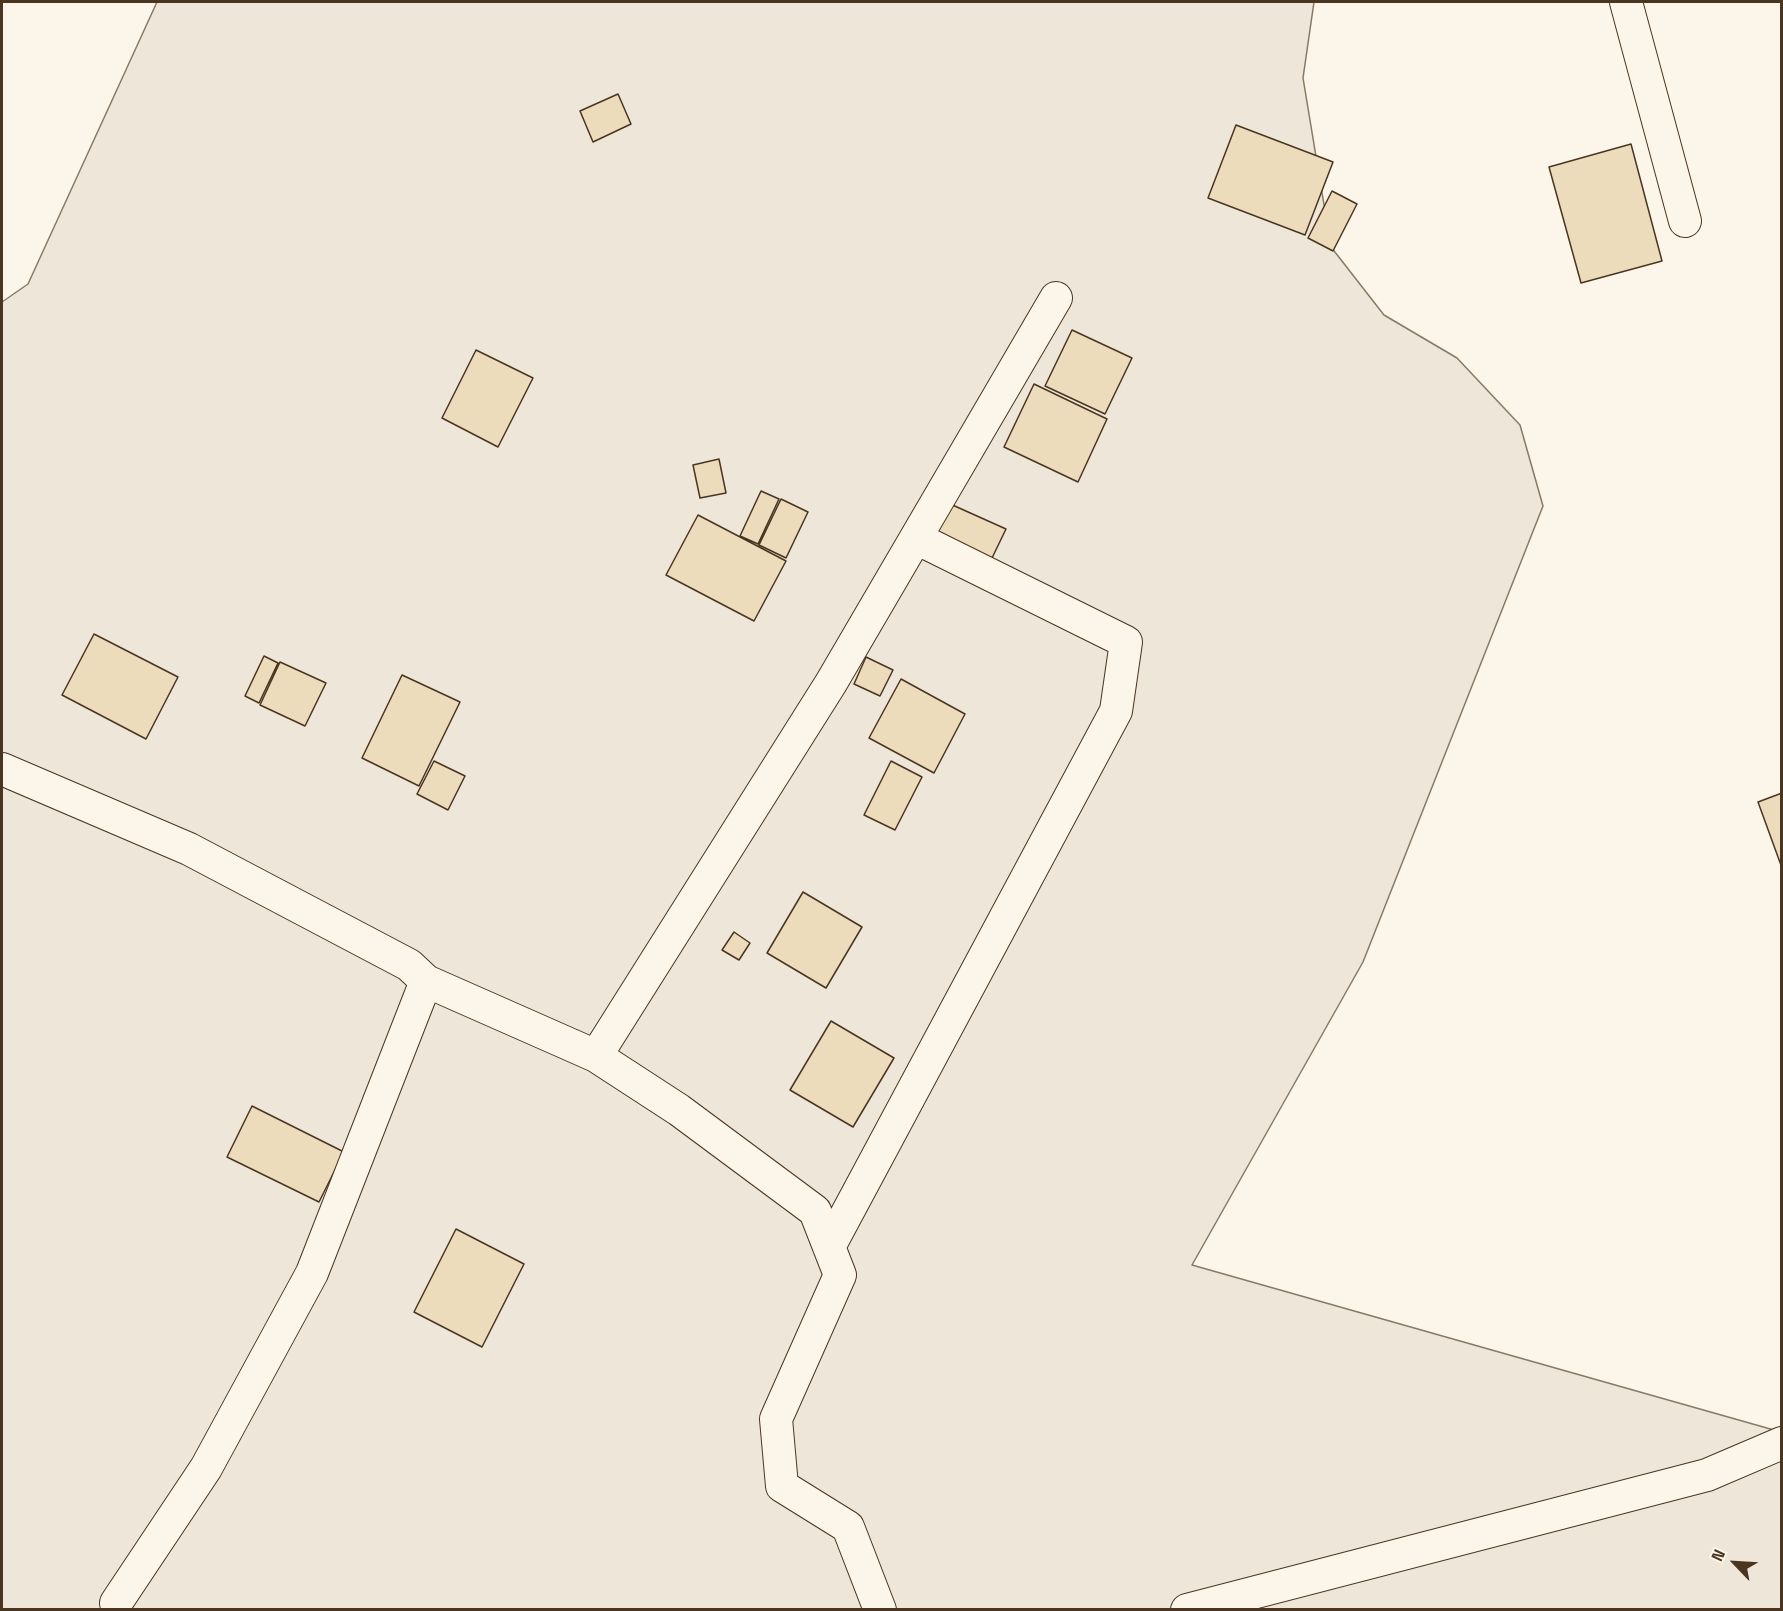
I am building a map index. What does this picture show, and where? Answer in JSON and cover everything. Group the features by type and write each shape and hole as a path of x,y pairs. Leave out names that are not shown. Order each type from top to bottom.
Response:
{"street":[{"path":"1626,2 1685,221"},
{"path":"596,1056 831,683 1056,298"},
{"path":"829,1246 1116,711 1126,642 916,538"},
{"path":"2,769 189,849 409,965 426,981 596,1056 679,1110 815,1210 840,1275 776,1419 782,1486 848,1527 880,1610"},
{"path":"116,1603 206,1468 312,1273 426,981"},
{"path":"1187,1610 1707,1475 1782,1443"}],"shaded area":[{"path":"157,2 1314,2 1303,78 1331,247 1384,315 1457,358 1520,425 1543,506 1363,962 1192,1265 1781,1432 1781,1609 2,1610 2,302 28,284"}],"building":[{"path":"618,94 631,124 593,142 580,111"},
{"path":"1236,125 1333,162 1305,235 1208,198"},
{"path":"1631,144 1662,261 1581,283 1549,167"},
{"path":"1332,191 1357,204 1333,251 1308,238"},
{"path":"1072,330 1132,358 1105,414 1045,386"},
{"path":"476,350 533,378 498,447 442,418"},
{"path":"1034,384 1107,419 1078,482 1004,447"},
{"path":"719,459 726,493 700,498 693,465"},
{"path":"761,491 779,499 758,544 740,536"},
{"path":"781,499 808,512 786,558 759,545"},
{"path":"948,503 1006,529 992,558 934,531"},
{"path":"698,515 786,561 754,621 666,575"},
{"path":"94,634 178,677 146,739 62,695"},
{"path":"264,656 278,663 259,703 245,696"},
{"path":"866,657 893,670 880,696 854,684"},
{"path":"280,662 326,683 305,726 260,705"},
{"path":"402,675 460,702 419,786 362,758"},
{"path":"901,679 965,714 934,773 869,738"},
{"path":"434,761 465,776 448,810 417,794"},
{"path":"891,761 922,777 895,830 864,815"},
{"path":"1782,793 1782,868 1758,802"},
{"path":"803,892 862,927 826,988 767,953"},
{"path":"734,932 750,943 739,960 722,950"},
{"path":"831,1021 894,1058 853,1127 790,1090"},
{"path":"252,1106 344,1152 319,1202 227,1157"},
{"path":"456,1229 524,1264 482,1347 414,1312"}]}
